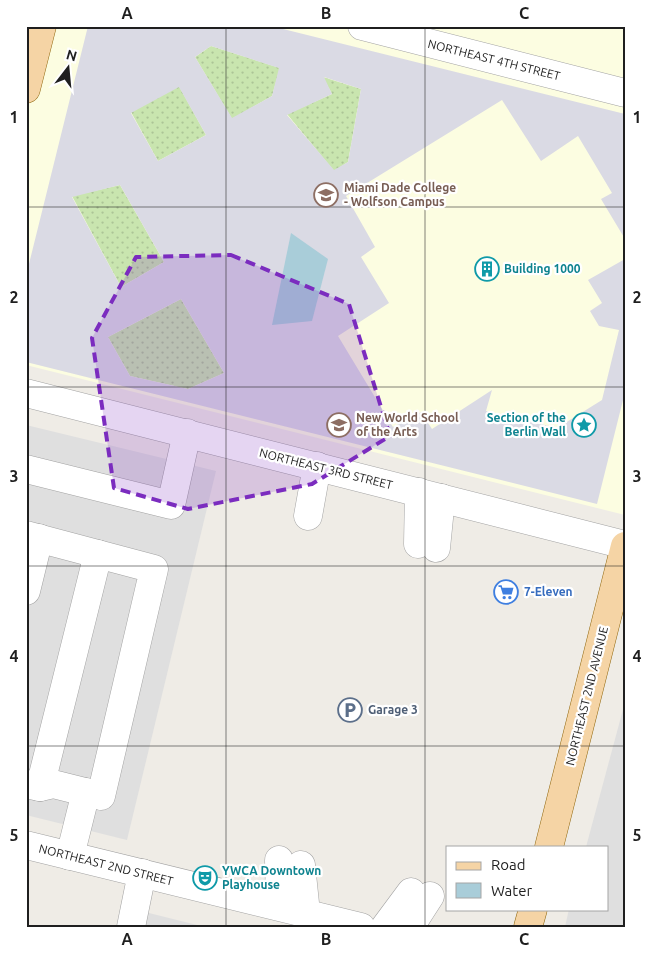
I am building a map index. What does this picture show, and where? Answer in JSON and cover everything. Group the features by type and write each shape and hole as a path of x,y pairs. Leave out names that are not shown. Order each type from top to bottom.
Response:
{"main road":[{"path":"26,88 42,26"},
{"name":"NORTHEAST 2ND AVENUE","path":"548,846 625,545"},
{"path":"528,927 533,910"}],"street":[{"name":"NORTHEAST 4TH STREET","path":"362,26 625,93"},
{"name":"NORTHEAST 3RD STREET","path":"26,393 625,545"},
{"path":"26,469 171,505 186,433"},
{"path":"300,514 312,465"},
{"path":"427,546 430,495"},
{"path":"26,591 33,537 98,554 154,569 102,796 53,784 33,786 98,554"},
{"path":"70,856 86,792"},
{"name":"NORTHEAST 2ND STREET","path":"26,845 361,927"},
{"path":"280,906 290,862 306,913"},
{"path":"131,927 142,873"},
{"path":"385,927 420,894 410,927"}],"highlighted area":[{"path":"231,255 349,304 390,436 312,484 188,509 114,488 92,338 136,257"}],"shaded area":[{"name":"Miami Dade College - Wolfson Campus","path":"26,26 625,26 625,515 26,365"},
{"path":"88,26 271,26 625,114 625,239 601,199 612,193 578,136 541,161 502,100 346,196 375,247 361,257 389,303 338,336 393,427 421,412 432,429 492,390 486,411 557,428 602,400 619,330 599,326 590,311 602,303 588,280 625,259 625,392 597,504 26,362 26,276","holes":["211,46 279,68 272,96 232,118 195,57","324,77 361,89 348,162 334,170 287,115 332,94","179,87 206,135 158,161 131,113","120,185 164,262 121,287 72,197","181,299 224,373 188,389 130,376 108,337"]},
{"path":"26,425 216,471 127,840 26,815"},
{"path":"625,702 625,927 565,927 569,910 608,910 608,846 586,846"},
{"path":"137,910 205,927 133,927"}],"green space":[{"path":"211,46 280,68 272,96 232,119 195,57"},
{"path":"323,77 361,89 348,162 334,171 287,114 332,94"},
{"path":"179,86 206,135 158,161 131,112"},
{"path":"120,185 164,262 121,287 72,196"},
{"path":"181,299 224,373 188,389 130,376 108,337"}],"water":[{"path":"291,233 328,259 312,321 272,325"}],"place":[{"name":"Miami Dade College - Wolfson Campus","path":"326,195"},
{"name":"Building 1000","path":"487,269"},
{"name":"New World School of the Arts","path":"339,425"},
{"name":"Section of the Berlin Wall","path":"584,425"},
{"name":"7-Eleven","path":"506,592"},
{"name":"Garage 3","path":"350,710"},
{"name":"YWCA Downtown Playhouse","path":"205,878"}]}
